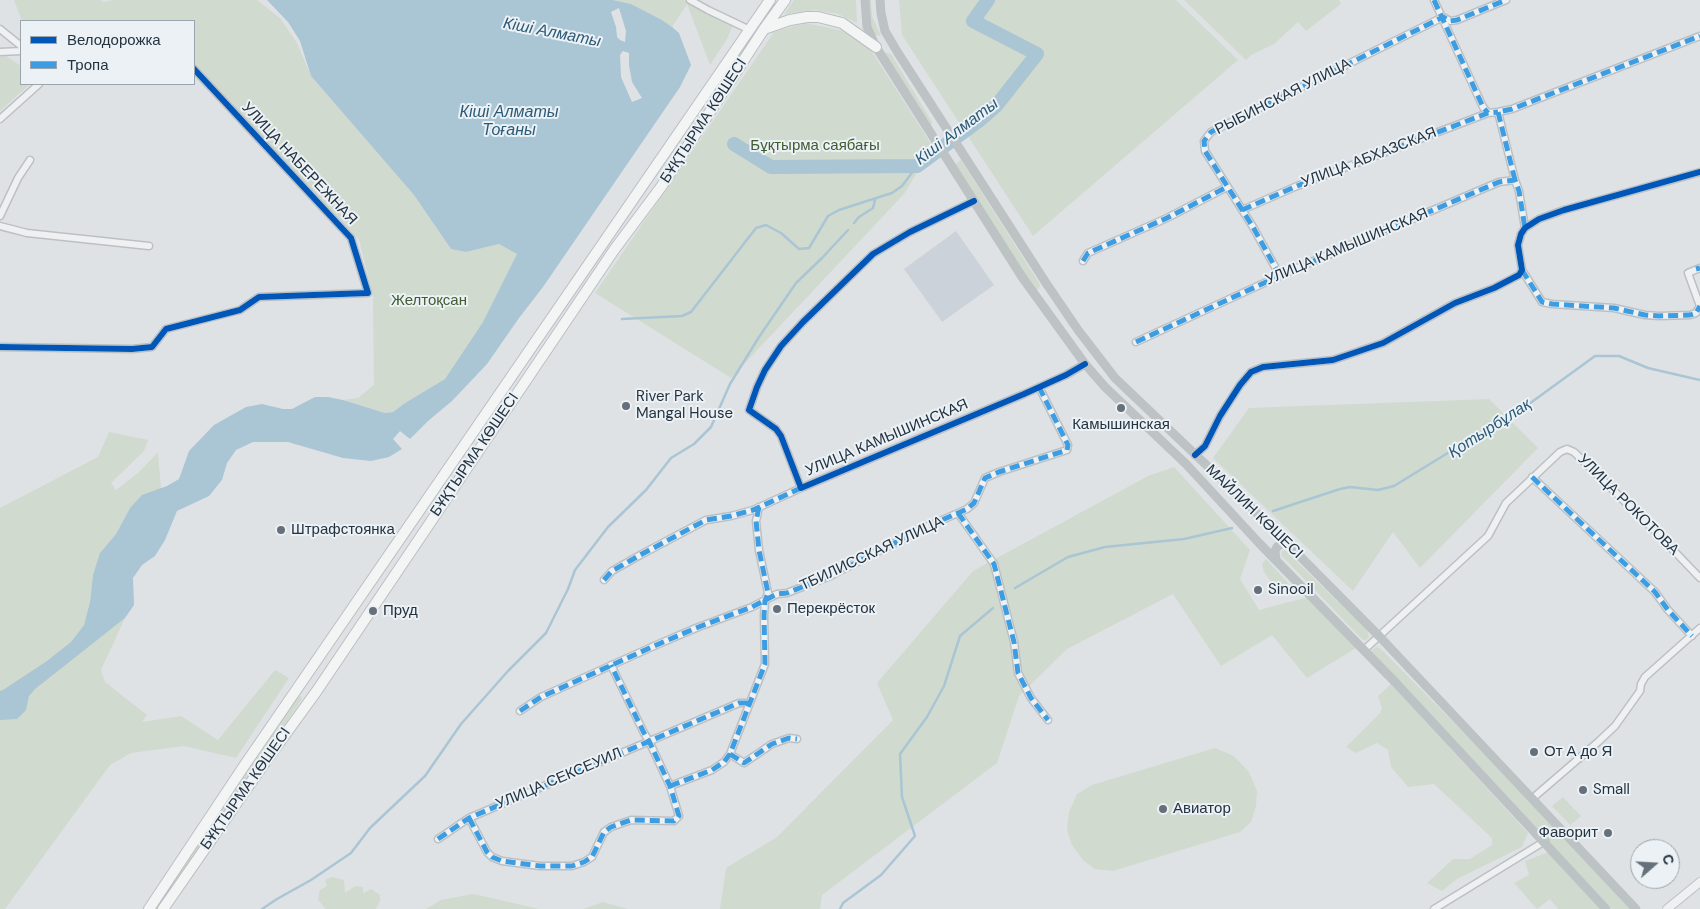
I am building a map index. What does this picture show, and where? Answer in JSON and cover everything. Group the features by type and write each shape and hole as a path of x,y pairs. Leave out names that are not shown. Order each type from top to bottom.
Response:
{"main road":[{"name":"БҰҚТЫРМА КӨШЕСІ","path":"149,909 302,682 770,0"},
{"name":"БҰҚТЫРМА КӨШЕСІ","path":"163,909 316,692 614,250 668,177 764,29 785,0"},
{"name":"МАЙЛИН КӨШЕСІ","path":"864,0 867,27 876,47 1022,278 1085,364 1105,387 1186,464 1364,650 1606,909"},
{"name":"МАЙЛИН КӨШЕСІ","path":"880,0 885,31 1051,291 1114,378 1287,543 1533,798 1636,909"},
{"path":"764,29 790,20 818,17 842,23 876,47"},
{"path":"1276,560 1275,550 1282,544 1287,543"},
{"path":"302,682 316,692"}],"street":[{"path":"690,0 750,30"},
{"path":"1434,0 1483,107 1488,113"},
{"name":"РЫБИНСКАЯ УЛИЦА","path":"1280,276 1254,227 1205,151 1204,141 1211,132 1443,17 1450,21 1457,20 1506,0"},
{"path":"0,29 20,45"},
{"name":"УЛИЦА АБХАЗСКАЯ","path":"1242,210 1297,186 1488,113 1512,109 1700,36"},
{"path":"0,52 20,51"},
{"name":"УЛИЦА НАБЕРЕЖНАЯ","path":"0,347 132,349 152,347 166,329 240,310 259,297 368,293 351,238 195,71"},
{"path":"0,119 38,85"},
{"path":"1498,112 1519,191 1524,228"},
{"path":"0,216 18,178 30,160"},
{"path":"1698,269 1688,273 1700,306 1696,313 1690,315 1652,316 1614,308 1552,304 1542,302 1522,270 1518,245 1524,228 1538,219 1700,172"},
{"name":"УЛИЦА КАМЫШИНСКАЯ","path":"1136,342 1280,276 1488,186 1499,182 1515,180"},
{"path":"1083,261 1088,253 1167,218 1227,187"},
{"name":"УЛИЦА КАМЫШИНСКАЯ","path":"801,488 781,436 776,429 749,410 756,387 765,370 781,346 803,322 873,254 910,232 974,201"},
{"path":"0,226 27,233 149,246"},
{"path":"1195,455 1206,446 1220,416 1240,385 1251,372 1263,368 1333,360 1352,355 1383,343 1455,303 1502,284 1518,275 1522,270"},
{"name":"УЛИЦА КАМЫШИНСКАЯ","path":"604,580 612,571 706,520 731,516 759,507 1040,387 1085,364"},
{"name":"ТБИЛИССКАЯ УЛИЦА","path":"520,711 541,697 611,665 696,628 765,601 777,594 787,594 830,576 924,528 958,513 974,503 985,478 1067,450 1068,445 1040,387"},
{"name":"УЛИЦА РОКОТОВА","path":"1364,650 1488,536 1506,503 1560,452 1567,449 1574,452 1700,578"},
{"path":"1532,477 1655,592 1668,610 1692,636"},
{"path":"670,786 712,770 724,762 730,754 765,664 765,601 768,593 759,550 756,521 759,507"},
{"path":"958,513 994,564 1014,642 1018,673 1032,698 1048,720"},
{"path":"1533,798 1614,726 1640,691 1645,677 1700,628"},
{"path":"469,818 487,852 502,861 540,866 572,866 592,857 604,832 611,826 630,820 674,821 679,816 670,786 650,740 644,733 611,665"},
{"name":"УЛИЦА СЕКСЕУИЛ","path":"438,839 469,818 739,703 749,703"},
{"path":"730,754 744,763 772,744 789,738 797,740"},
{"path":"1434,909 1544,841"},
{"path":"1668,909 1700,882"}],"shaded area":[{"path":"956,231 994,285 942,322 904,269"}],"green space":[{"name":"Желтоқсан","path":"14,0 100,0 104,2 113,0 257,0 280,18 297,43 311,76 414,195 451,249 466,252 499,244 517,254 483,322 445,379 393,412 385,413 343,400 358,398 374,385 373,296 359,240 195,66 195,20 22,20"},
{"path":"613,0 699,0 697,4 688,4 733,25 727,39 710,65 687,4 672,27 631,4"},
{"path":"794,0 856,0 857,23 838,14 815,10 784,14"},
{"path":"868,0 871,0 872,16 881,36 874,35 871,27"},
{"path":"899,0 1176,0 1238,60 1033,236 902,35"},
{"path":"1184,0 1339,0 1341,4 1306,31 1298,22 1274,44 1251,55 1246,60"},
{"name":"Бұқтырма саябағы","path":"805,23 840,30 869,47 933,147 904,194 731,378 595,293 774,32"},
{"path":"882,52 891,54 932,122 931,126"},
{"path":"6,56 20,65 20,85 29,85 0,111 0,57"},
{"path":"961,160 1039,283 1040,286 1037,291 1034,291 955,164"},
{"path":"1489,399 1538,448 1420,568 1393,532 1353,591 1213,458 1249,408"},
{"path":"109,432 148,440 144,451 111,483 116,490 139,472 158,452 161,489 142,496 130,508 116,534 102,551 93,575 90,602 84,625 72,641 75,656 125,618 101,670 105,682 147,715 142,722 181,716 218,740 275,670 289,678 236,758 184,746 131,753 110,765 5,909 0,909 0,508 98,457"},
{"path":"1174,467 1250,550 1240,579 1259,610 1308,597 1356,648 1307,678 1272,635 1221,666 1173,594 1067,649 1019,696 997,763 822,895 820,909 720,909 726,868 777,837 893,720 877,683 973,571 1148,476"},
{"path":"1285,550 1367,630 1369,637 1366,640 1363,640 1281,555 1282,551"},
{"path":"1266,559 1289,584 1286,587 1276,588 1264,572 1262,564"},
{"path":"1376,647 1381,649 1547,817 1631,909 1612,909 1373,657 1371,651"},
{"path":"1391,684 1528,833 1522,847 1457,879 1442,891 1427,883 1453,859 1470,859 1492,845 1492,838 1434,784 1408,787 1391,767 1388,750 1377,743 1356,753 1346,747 1380,713 1382,709 1378,696"},
{"path":"301,696 302,699 158,909 152,909 297,697"},
{"name":"Авиатор","path":"1215,748 1234,756 1249,772 1257,791 1256,806 1251,822 1240,832 1113,871 1095,869 1083,860 1072,845 1067,830 1069,812 1077,794 1092,785"},
{"path":"1563,797 1581,816 1570,825 1552,806"},
{"path":"1549,852 1600,909 1558,909 1550,899 1537,909 1514,883 1529,875 1525,861"},
{"path":"332,877 344,880 345,893 355,886 363,887 363,893 371,889 380,895 380,901 376,909 325,909 318,899 320,890 327,886 325,880"},
{"path":"473,894 539,909 426,909 441,900"},
{"path":"603,902 628,909 583,909"}],"water":[{"name":"Кіші Алматы Тоғаны","path":"267,0 613,0 631,4 672,27 679,33 691,65 680,87 543,287 487,364 452,401 410,439 400,431 393,439 402,449 389,457 371,461 343,458 288,442 253,442 236,450 227,463 222,480 209,496 177,511 165,540 155,556 142,565 133,578 134,605 125,618 35,689 29,696 26,710 17,719 0,720 0,691 47,661 71,642 84,625 90,602 93,575 100,553 116,534 130,508 142,495 167,486 179,479 189,451 214,425 246,407 262,404 292,409 315,397 343,400 385,413 393,412 445,379 483,322 517,254 499,244 466,252 451,249 414,195 311,76 300,41 288,22","holes":["619,8 626,31 625,42 617,37 611,12","623,51 629,53 632,82 642,98 632,102 621,77 620,55"]}],"waterway":[{"name":"Кіші Алматы","path":"734,144 771,167 917,166 996,106 1037,54 973,21 988,0"},
{"path":"622,319 682,316 691,312 756,228 766,225 781,233 799,249 809,248 828,216 839,210 892,193 902,186 917,166"},
{"path":"854,223 859,217 873,208 875,200"},
{"path":"262,909 311,880 351,853 370,828 425,776 461,724 508,671 546,633 568,589 575,570 608,527 646,490 671,458 694,444 711,427 730,384 796,283 848,230"},
{"name":"Қотырбұлақ","path":"1273,511 1340,489 1350,487 1378,490 1394,486 1451,451 1489,433 1595,356 1619,356 1648,368 1700,380"},
{"name":"Қотырбұлақ","path":"1015,588 1068,557 1105,547 1184,539 1232,528"},
{"name":"Қотырбұлақ","path":"840,909 843,903 881,875 915,836 902,797 900,754 927,717 944,686 960,636 993,608"}],"marked path":[{"path":"1434,0 1483,107 1488,113"},
{"path":"1280,276 1253,227 1205,151 1204,141 1211,132 1443,17 1450,21 1457,20 1506,0"},
{"path":"1515,180 1498,112 1512,109 1700,36"},
{"path":"1242,210 1297,186 1488,113 1498,112"},
{"path":"1136,342 1288,272 1499,182 1515,180 1519,191 1525,228"},
{"path":"1083,261 1088,253 1167,218 1227,187"},
{"path":"1696,269 1700,268"},
{"path":"1522,270 1542,302 1614,308 1659,316 1690,315 1696,313 1700,306"},
{"path":"520,711 541,697 654,646 752,607 777,594 787,593 830,576 924,528 967,509 974,503 985,478 1067,450 1068,445 1039,387"},
{"path":"1532,477 1655,592 1668,610 1692,636"},
{"path":"604,580 612,571 706,520 753,510 801,488"},
{"path":"670,786 712,770 724,762 730,754 765,664 764,615 765,601 768,593 759,550 756,521 759,507"},
{"path":"958,513 994,564 1014,642 1018,673 1031,698 1048,720"},
{"path":"469,818 487,852 492,857 502,861 540,866 572,866 592,857 604,832 611,827 631,820 674,821 679,816 670,786 611,665"},
{"path":"438,839 469,818 739,703 749,703"},
{"path":"730,754 744,763 772,744 789,738 797,739"}],"cycle path":[{"path":"0,347 132,349 152,347 166,329 240,310 259,297 368,293 351,238 195,70"},
{"path":"1195,455 1205,446 1220,416 1240,385 1251,372 1263,367 1333,360 1383,343 1455,303 1494,288 1519,275 1522,270 1518,245 1521,234 1525,228 1539,219 1564,210 1700,172"},
{"path":"974,201 910,232 873,254 803,322 781,346 765,370 749,410 776,429 781,436 801,488 1024,394 1085,364"}],"place":[{"name":"River Park Mangal House","path":"626,406"},
{"name":"Камышинская","path":"1121,408"},
{"name":"Штрафстоянка","path":"281,530"},
{"name":"Sinooil","path":"1258,590"},
{"name":"Перекрёсток","path":"777,609"},
{"name":"Пруд","path":"373,611"},
{"name":"От А до Я","path":"1534,752"},
{"name":"Small","path":"1583,790"},
{"name":"Авиатор","path":"1163,809"},
{"name":"Фаворит","path":"1608,833"}]}
